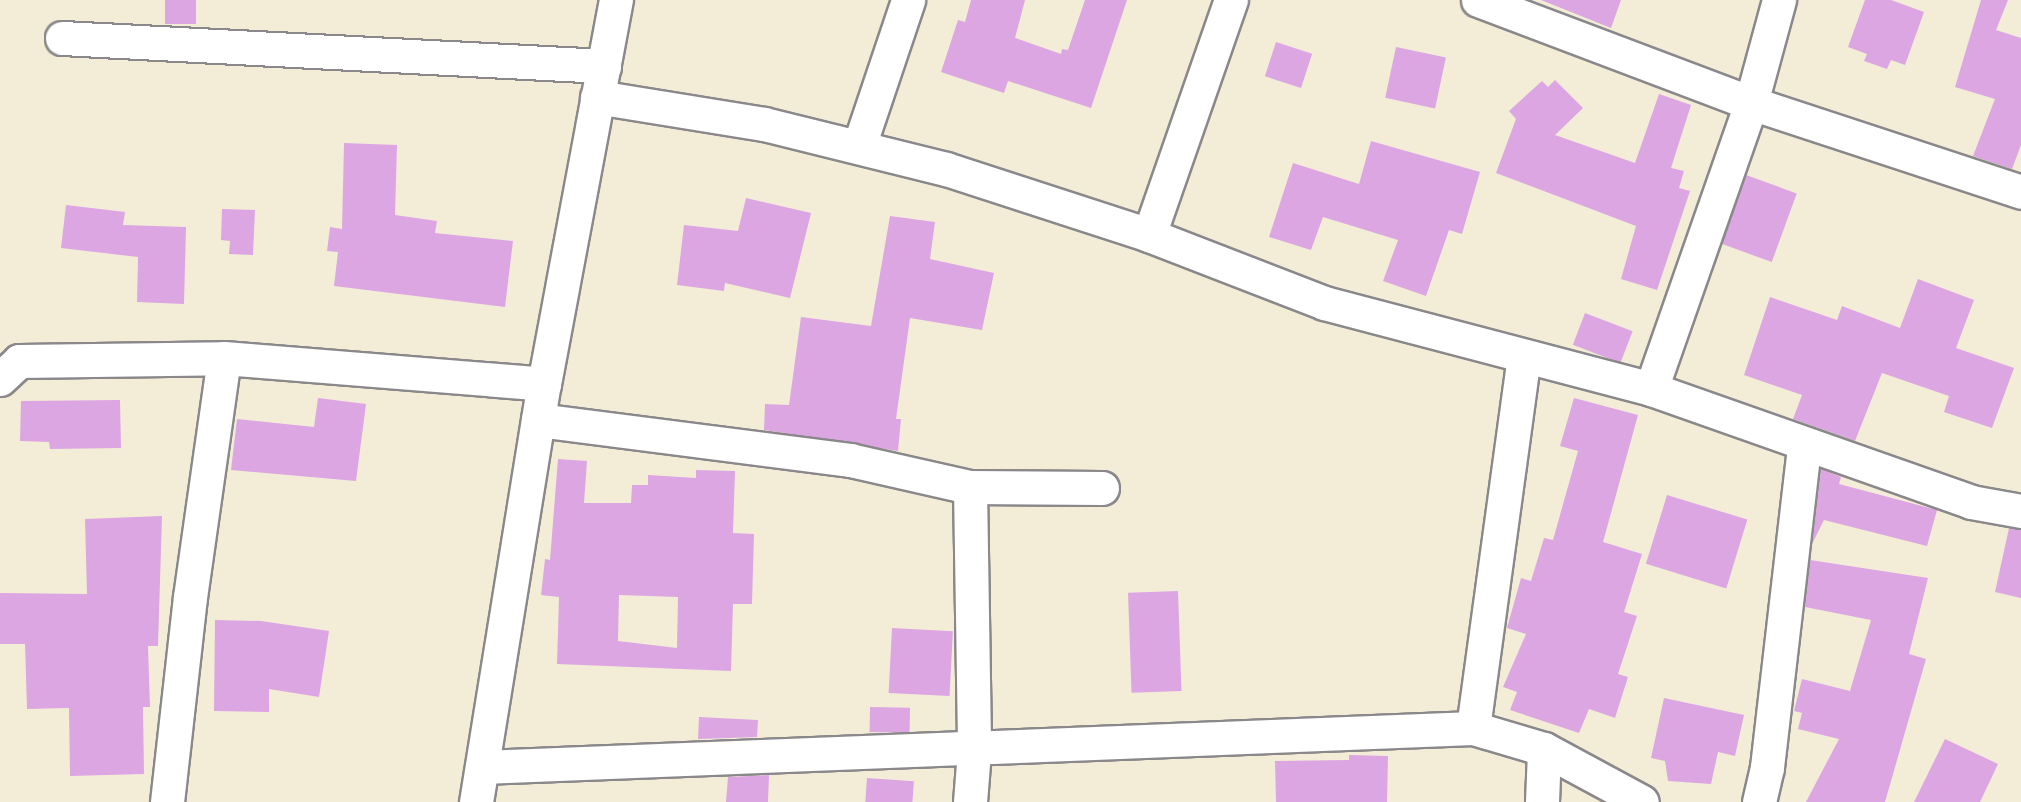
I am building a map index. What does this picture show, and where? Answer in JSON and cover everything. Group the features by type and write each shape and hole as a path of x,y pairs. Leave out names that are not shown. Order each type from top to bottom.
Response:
{"street":[{"path":"476,802 544,384 616,0"},
{"path":"859,146 908,0"},
{"path":"1149,235 1231,0"},
{"path":"1478,0 1751,103 2021,192"},
{"path":"1651,389 1751,103 1779,0"},
{"path":"62,38 600,82 946,169 1149,235 1324,303 1651,389 1971,502 2021,511"},
{"path":"1473,728 1524,356"},
{"path":"0,379 19,361 224,358 544,384"},
{"path":"167,802 190,597 224,358"},
{"path":"538,420 811,454 970,487 1102,488"},
{"path":"1759,802 1767,767 1804,445"},
{"path":"970,487 974,751 970,802"},
{"path":"482,767 974,751 1473,728 1544,749 1642,802"},
{"path":"1542,802 1544,749"}],"building":[{"path":"165,0 196,0 196,24 165,24"},
{"path":"971,0 1025,0 1015,38 1061,54 1062,49 1068,50 1085,0 1127,0 1091,108 1008,81 1004,93 941,72 958,20 965,22"},
{"path":"1541,0 1621,0 1611,28"},
{"path":"1865,0 1891,0 1924,12 1905,65 1891,60 1887,69 1864,61 1867,54 1848,47"},
{"path":"1981,0 2008,0 1996,30 2021,38 2021,145 2012,169 1973,156 1995,99 1955,87"},
{"path":"1276,42 1312,54 1301,88 1265,76"},
{"path":"1396,47 1446,58 1435,108 1385,98"},
{"path":"1555,80 1583,108 1555,135 1635,163 1659,94 1691,105 1671,168 1684,171 1679,188 1690,191 1657,290 1621,279 1636,226 1496,173 1516,119 1509,111 1542,81 1548,87"},
{"path":"1371,141 1480,172 1462,234 1449,230 1426,296 1383,281 1398,240 1323,217 1311,250 1269,237 1293,163 1359,184"},
{"path":"344,143 397,145 395,215 437,221 435,233 513,241 505,307 334,286 338,252 327,251 330,227 342,229"},
{"path":"1746,175 1797,193 1772,262 1721,244"},
{"path":"746,198 811,213 790,298 725,283 724,291 677,285 684,225 738,231"},
{"path":"66,205 125,212 123,225 186,227 184,304 137,302 138,257 61,248"},
{"path":"222,209 255,210 253,255 229,254 230,241 221,240"},
{"path":"890,216 935,222 930,259 994,273 982,330 910,318 896,419 901,419 898,451 764,430 765,404 789,405 801,317 871,326"},
{"path":"1918,279 1974,300 1956,348 2014,368 1992,428 1944,412 1949,396 1882,373 1855,441 1793,419 1802,395 1744,375 1770,297 1837,320 1842,306 1900,328"},
{"path":"1585,313 1633,331 1620,363 1573,345"},
{"path":"318,398 366,404 356,481 231,470 237,419 314,427"},
{"path":"1574,398 1638,415 1603,542 1642,554 1624,612 1637,616 1618,674 1628,677 1615,718 1589,709 1579,733 1510,710 1517,692 1503,687 1526,634 1507,628 1521,578 1531,581 1544,538 1553,540 1578,451 1560,446"},
{"path":"120,400 121,448 50,449 49,442 20,441 21,401"},
{"path":"558,459 587,461 584,503 631,503 632,485 648,485 648,475 696,478 696,470 735,471 733,533 754,534 752,604 733,604 731,671 557,664 559,597 541,595 545,559 550,560","holes":["619,595 678,597 677,648 618,641"]},
{"path":"1821,469 1841,477 1839,484 1937,510 1927,546 1824,520 1812,544"},
{"path":"1667,495 1747,520 1726,588 1646,564"},
{"path":"162,516 158,646 148,646 150,707 143,707 144,774 70,776 69,708 27,709 25,644 0,644 0,593 87,594 85,519"},
{"path":"2009,528 2021,530 2021,598 1995,592"},
{"path":"1810,560 1928,578 1909,654 1926,659 1885,802 1806,802 1839,739 1798,729 1802,713 1794,711 1802,679 1850,691 1871,620 1805,607"},
{"path":"1178,591 1181,691 1132,693 1128,593"},
{"path":"215,620 261,621 329,631 319,697 269,689 269,712 214,711"},
{"path":"892,628 953,631 950,696 889,693"},
{"path":"1664,698 1744,715 1735,756 1718,752 1711,784 1668,781 1665,761 1651,758"},
{"path":"870,707 910,708 910,733 870,732"},
{"path":"699,717 758,720 757,737 698,739"},
{"path":"1945,739 1998,764 1980,802 1914,802"},
{"path":"1349,755 1388,756 1387,802 1276,802 1275,761 1349,760"},
{"path":"769,775 768,802 726,802 728,777"},
{"path":"867,778 914,781 912,802 865,802"}]}
